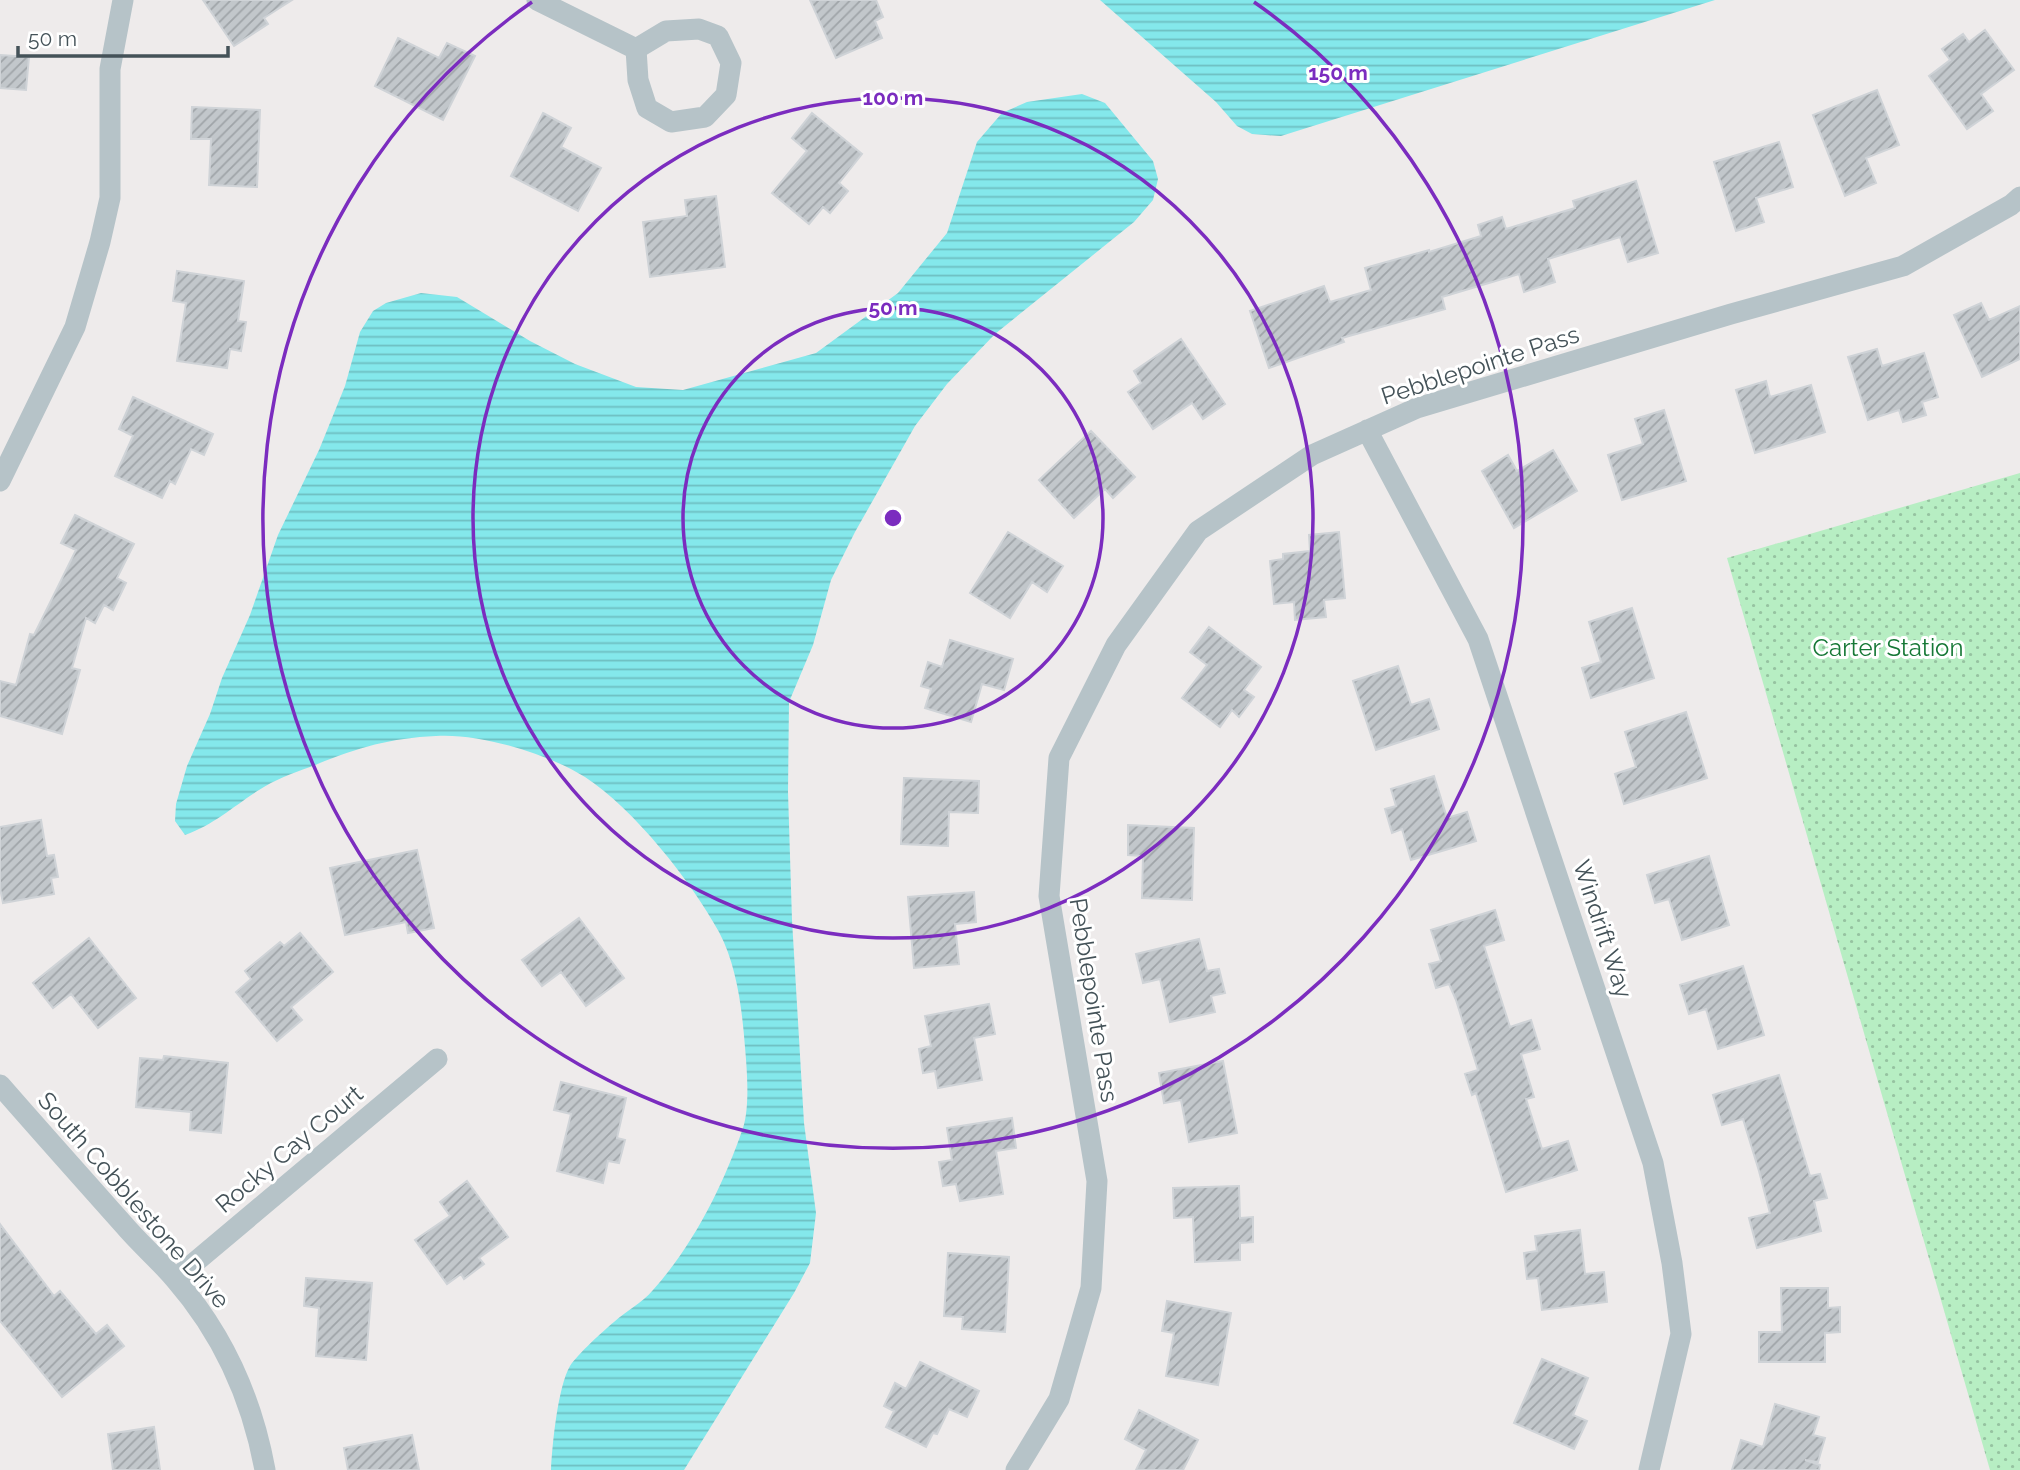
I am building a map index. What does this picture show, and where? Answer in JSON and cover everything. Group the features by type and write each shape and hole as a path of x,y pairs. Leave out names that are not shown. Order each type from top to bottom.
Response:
{"street":[{"path":"0,481 75,327 100,242 110,198 110,69 123,0"},
{"path":"537,0 636,49"},
{"path":"698,29 718,36 731,63 726,95 705,117 671,122 647,108 638,80 636,49 666,31 698,29"},
{"name":"Pebblepointe Pass","path":"1016,1470 1059,1399 1091,1288 1097,1181 1049,895 1059,758 1116,645 1198,531 1312,455 1430,404 1903,266 2011,205 2020,197"},
{"name":"Windrift Way","path":"1367,430 1478,639 1653,1163 1672,1263 1681,1334 1649,1470"},
{"name":"Rocky Cay Court","path":"175,1279 437,1059"},
{"name":"South Cobblestone Drive","path":"0,1085 134,1237 175,1279 212,1328 236,1374 254,1422 265,1470"}],"green space":[{"name":"Carter Station","path":"2020,473 2020,1470 1990,1470 1727,558"}],"water":[{"path":"1100,0 1715,0 1281,136 1252,134 1237,126 1216,102"},
{"path":"1082,94 1105,103 1153,161 1158,179 1153,200 1134,222 995,334 947,384 915,426 831,580 813,645 789,702 788,792 792,920 804,1123 816,1213 810,1263 684,1470 551,1470 559,1401 570,1366 603,1331 649,1295 682,1253 717,1193 743,1128 747,1088 742,1018 734,973 719,932 660,847 623,808 585,777 533,753 493,742 454,736 402,739 372,746 277,780 196,831 185,835 175,821 176,804 187,766 250,615 278,535 319,450 345,386 360,332 373,311 386,303 421,293 457,297 530,341 575,364 636,387 683,390 816,353 898,293 947,233 977,142 1002,113 1027,102"}],"building":[{"path":"203,0 292,0 264,18 268,24 234,46"},
{"path":"810,0 876,0 883,17 875,21 882,38 836,58"},
{"path":"1985,30 2014,70 1981,94 1993,111 1967,129 1929,76 1950,60 1942,49 1963,34 1969,42"},
{"path":"398,38 439,58 447,43 475,56 443,120 375,86"},
{"path":"0,55 29,57 26,90 0,88"},
{"path":"1877,90 1899,145 1866,158 1876,183 1845,196 1813,115"},
{"path":"192,107 260,110 257,187 209,185 211,139 191,139"},
{"path":"543,113 571,128 561,147 601,168 578,211 511,176"},
{"path":"812,113 862,154 839,183 848,191 830,213 823,207 809,224 772,193 807,151 792,138"},
{"path":"1779,142 1793,187 1756,198 1764,222 1736,231 1714,162"},
{"path":"1636,181 1658,253 1628,262 1620,237 1548,259 1555,282 1524,292 1519,274 1442,297 1445,309 1342,338 1344,342 1269,368 1250,311 1324,286 1330,302 1371,290 1365,268 1481,236 1478,225 1502,217 1506,229 1575,208 1573,201"},
{"path":"716,196 725,267 650,277 643,222 687,216 685,200"},
{"path":"177,271 244,281 238,321 246,322 241,351 230,349 227,368 177,361 186,303 173,301"},
{"path":"1981,303 1989,320 2020,306 2020,359 1982,377 1954,315"},
{"path":"1181,339 1225,404 1203,419 1192,403 1153,429 1128,392 1141,383 1134,371"},
{"path":"1877,349 1882,366 1924,353 1938,397 1922,402 1926,415 1903,422 1899,410 1868,420 1848,357"},
{"path":"1766,381 1770,397 1811,385 1825,432 1755,453 1736,390"},
{"path":"133,397 213,434 204,455 191,449 175,484 170,481 162,498 115,476 133,436 119,429"},
{"path":"1664,410 1686,481 1622,500 1608,455 1643,444 1635,419"},
{"path":"1091,431 1135,477 1113,498 1105,489 1074,518 1039,480"},
{"path":"1553,450 1577,491 1514,528 1482,471 1508,455 1517,471"},
{"path":"75,515 134,544 117,578 126,583 113,610 104,605 95,623 86,618 72,668 80,670 62,734 0,716 0,681 16,685 30,634 34,635 76,550 61,543"},
{"path":"1008,532 1063,566 1047,592 1032,582 1010,618 970,593"},
{"path":"1339,532 1345,598 1324,600 1326,617 1295,620 1294,602 1274,604 1270,561 1283,559 1283,554 1310,551 1309,535"},
{"path":"1632,608 1654,678 1591,698 1582,668 1601,662 1589,622"},
{"path":"1209,627 1261,667 1244,690 1254,697 1239,717 1232,710 1220,727 1182,698 1207,665 1190,652"},
{"path":"950,640 1013,659 1004,690 982,684 971,722 925,708 931,689 921,686 928,662 942,667"},
{"path":"1398,666 1411,705 1429,699 1439,729 1376,750 1353,681"},
{"path":"1686,712 1707,778 1624,804 1615,774 1636,767 1625,732"},
{"path":"1434,776 1447,818 1467,812 1476,841 1411,860 1402,829 1392,833 1385,809 1396,806 1391,789"},
{"path":"904,778 979,781 978,813 949,812 948,846 901,844"},
{"path":"41,820 47,856 54,855 58,877 51,878 54,894 3,903 0,888 0,827"},
{"path":"1128,825 1194,828 1192,900 1142,898 1143,856 1128,855"},
{"path":"417,850 434,928 408,933 406,922 345,935 330,868"},
{"path":"1709,856 1729,925 1682,940 1669,899 1655,903 1647,875"},
{"path":"974,892 976,922 955,924 959,964 914,968 908,897"},
{"path":"1495,910 1504,940 1484,946 1510,1027 1531,1020 1540,1049 1521,1054 1534,1097 1526,1099 1542,1149 1568,1141 1577,1170 1506,1192 1476,1093 1472,1095 1465,1074 1478,1070 1456,1000 1449,984 1436,988 1429,964 1441,961 1431,930"},
{"path":"579,918 624,978 586,1006 561,972 542,986 522,960"},
{"path":"300,933 333,972 291,1007 302,1020 277,1041 236,992 251,979 245,971 280,942 284,946"},
{"path":"89,938 136,998 98,1028 71,994 53,1008 33,983"},
{"path":"1199,939 1207,971 1219,969 1225,993 1211,996 1215,1012 1170,1022 1160,979 1143,983 1136,954"},
{"path":"1743,966 1764,1035 1718,1049 1706,1009 1689,1014 1680,985"},
{"path":"989,1004 995,1034 974,1038 982,1080 938,1088 935,1071 923,1073 919,1049 931,1046 925,1016"},
{"path":"164,1056 228,1063 221,1133 190,1130 191,1112 136,1107 140,1058 163,1060"},
{"path":"1223,1061 1237,1133 1189,1142 1181,1100 1164,1103 1159,1073"},
{"path":"1779,1075 1810,1176 1820,1174 1827,1198 1814,1201 1821,1231 1757,1248 1749,1218 1770,1213 1759,1171 1743,1119 1722,1125 1713,1095"},
{"path":"561,1082 626,1098 617,1138 625,1140 619,1163 608,1161 603,1183 557,1171 571,1114 554,1110"},
{"path":"1012,1118 1016,1148 996,1151 1003,1194 960,1201 956,1184 943,1186 939,1162 952,1160 947,1128"},
{"path":"467,1181 508,1237 479,1258 484,1264 464,1279 461,1274 447,1284 415,1240 450,1216 440,1202"},
{"path":"1239,1186 1240,1218 1253,1217 1253,1242 1240,1243 1240,1260 1195,1262 1193,1217 1174,1218 1173,1188"},
{"path":"0,1224 54,1296 60,1291 96,1334 107,1325 124,1346 62,1397 0,1321"},
{"path":"1580,1230 1585,1274 1604,1272 1607,1302 1542,1310 1538,1278 1527,1279 1524,1253 1537,1251 1535,1236"},
{"path":"948,1253 1009,1257 1005,1332 962,1329 963,1317 944,1316"},
{"path":"306,1278 372,1283 366,1360 316,1356 319,1308 304,1306"},
{"path":"1781,1288 1828,1288 1828,1308 1840,1307 1840,1332 1825,1333 1825,1362 1759,1362 1759,1332 1782,1332"},
{"path":"1167,1301 1231,1313 1218,1385 1166,1376 1174,1333 1162,1331"},
{"path":"1542,1359 1588,1378 1573,1415 1587,1421 1574,1449 1514,1423"},
{"path":"920,1362 979,1391 967,1417 949,1409 937,1434 933,1433 926,1447 886,1427 894,1411 884,1406 895,1383 906,1389"},
{"path":"1775,1404 1819,1417 1813,1435 1825,1438 1818,1462 1805,1460 1820,1465 1819,1470 1732,1470 1741,1440 1763,1447"},
{"path":"1139,1410 1198,1440 1183,1470 1136,1470 1146,1450 1125,1439"},
{"path":"154,1427 160,1470 113,1470 108,1434"},
{"path":"412,1435 419,1470 348,1470 344,1448"}]}
